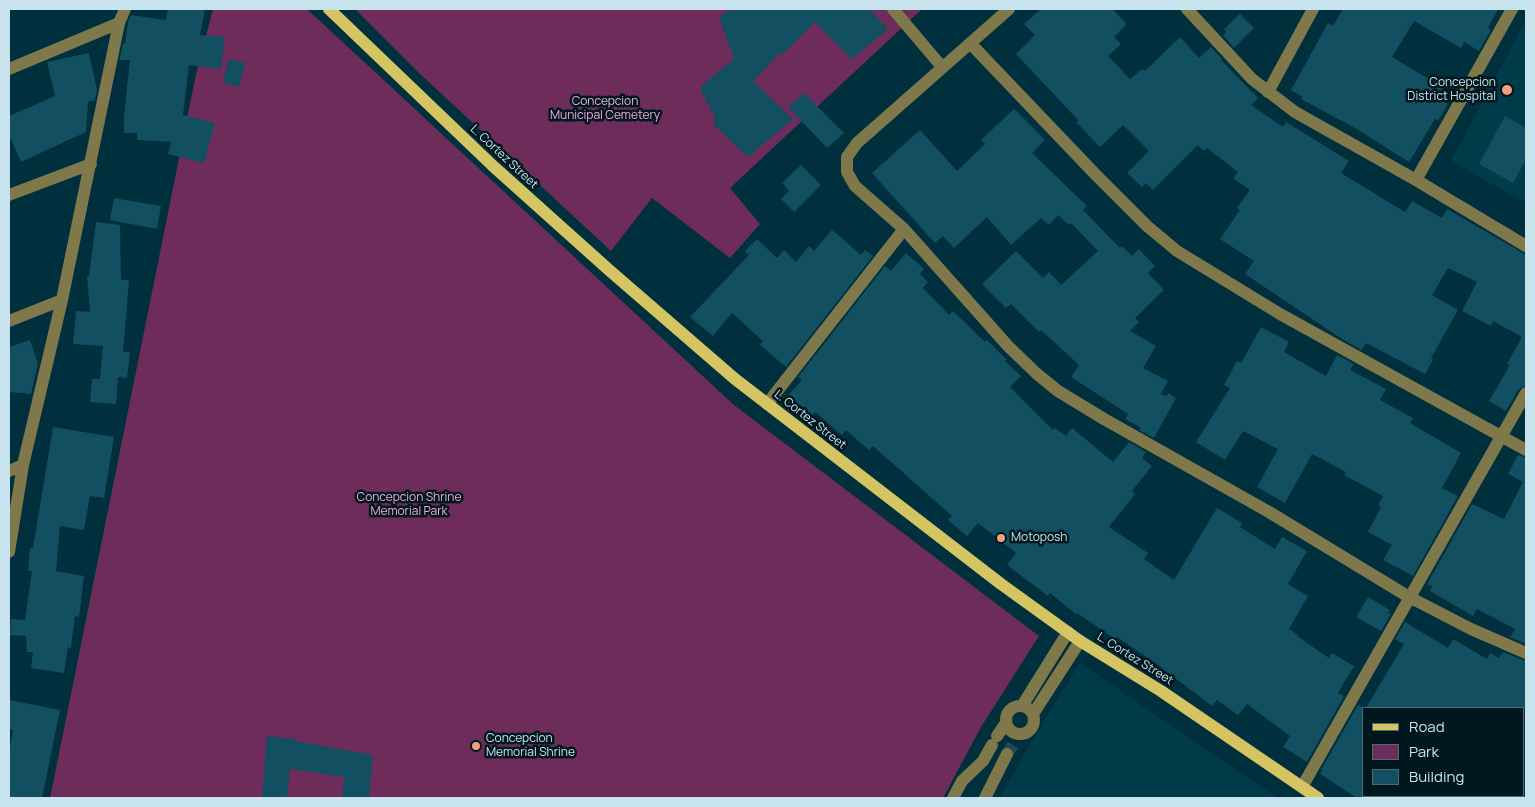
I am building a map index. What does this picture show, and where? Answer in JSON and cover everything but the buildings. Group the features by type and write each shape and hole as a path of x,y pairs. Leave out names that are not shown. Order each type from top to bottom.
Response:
{"main road":[{"name":"L. Cortez Street","path":"328,9 493,166 608,270 767,404 1001,584 1080,641 1161,691 1318,798"}],"street":[{"path":"9,552 23,466 62,300 119,23 125,9"},
{"path":"893,9 942,67"},
{"path":"1009,9 857,143 847,157 847,172 855,186 904,229 1008,346 1058,391 1269,512 1409,597 1471,629 1526,653"},
{"path":"1188,9 1252,79 1295,112 1416,180 1526,246"},
{"path":"1268,92 1313,9"},
{"path":"1416,180 1512,9"},
{"path":"9,69 119,23"},
{"path":"970,42 1096,176 1147,226 1176,251 1280,314 1526,450"},
{"path":"9,195 91,164"},
{"path":"767,404 904,229"},
{"path":"9,321 62,300"},
{"path":"1302,787 1526,393"},
{"path":"9,471 23,466"},
{"path":"1022,706 1068,632"},
{"path":"1034,714 1080,641"},
{"path":"953,798 962,781 983,761 1006,723 1007,714 1013,708 1022,706 1029,708 1034,714 1035,721 1032,729 1013,744 985,798"},
{"path":"1006,723 1013,744"}],"shaded area":[{"name":"Concepcion District Hospital","path":"1526,20 1526,203 1451,161"},
{"path":"1080,663 1278,798 1000,798 1029,746"}],"green space":[{"name":"Concepcion Shrine Memorial Park","path":"213,9 307,9 734,405 1039,636 981,727 943,798 50,798 196,74"},
{"name":"Concepcion Municipal Cemetery","path":"355,9 922,9 730,188 760,224 730,258 652,198 611,251 419,73"}],"tunnel":[{"path":"1007,754 1013,745"}],"place":[{"name":"Concepcion District Hospital","path":"1507,90"},
{"name":"Motoposh","path":"1001,538"},
{"name":"Concepcion Memorial Shrine","path":"476,746"}]}
